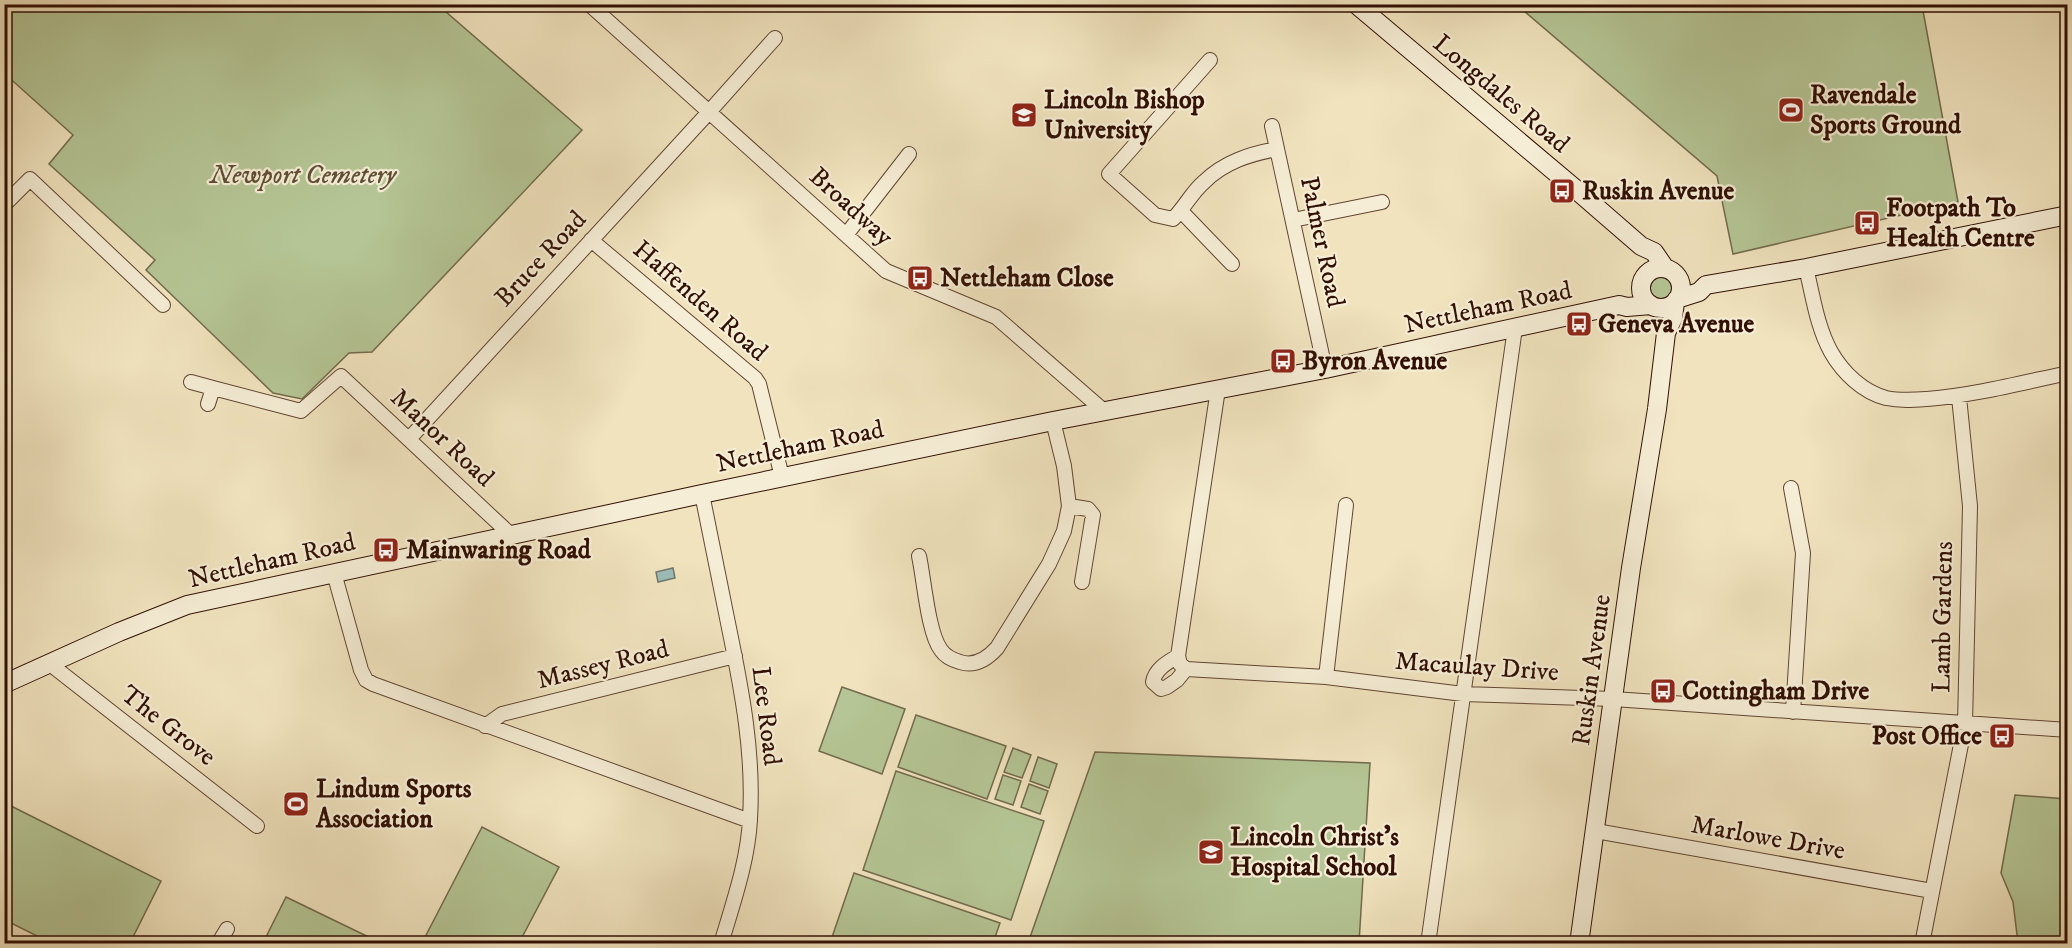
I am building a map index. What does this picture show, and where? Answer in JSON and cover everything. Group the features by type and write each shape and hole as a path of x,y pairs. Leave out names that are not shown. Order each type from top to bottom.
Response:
{"street":[{"name":"Broadway","path":"589,4 886,271 996,317 1104,411"},
{"name":"Longdales Road","path":"1356,4 1641,246 1654,252 1670,271"},
{"name":"Bruce Road","path":"409,439 775,38"},
{"path":"1210,60 1109,174 1155,215 1173,219 1203,183 1223,166 1253,154 1277,149"},
{"name":"Palmer Road","path":"1272,126 1325,369"},
{"path":"846,235 909,154"},
{"path":"4,205 30,179 163,305"},
{"path":"1293,220 1382,202"},
{"path":"1181,211 1232,264"},
{"path":"1652,306 1663,308 1676,300 1699,292 1706,285 1806,268 2067,216"},
{"name":"Haffenden Road","path":"591,240 755,378 759,384 782,477"},
{"path":"1641,246 1642,296 1652,306 1666,333"},
{"path":"1806,268 1824,337 1843,370 1866,389 1884,397 1901,400 1959,396 2067,373"},
{"path":"1619,305 1653,269 1670,271 1697,279 1706,285"},
{"path":"1670,271 1680,286 1676,300"},
{"name":"Ruskin Avenue","path":"1579,944 1650,443 1657,409 1666,333 1673,318 1676,300"},
{"name":"Nettleham Road","path":"4,684 177,608 782,477 1053,421 1325,369 1619,305 1652,306"},
{"path":"1428,944 1515,328"},
{"name":"Manor Road","path":"213,388 301,411 341,376 511,535"},
{"path":"191,382 213,388 208,404"},
{"path":"1178,656 1154,675 1153,682 1161,689 1177,680 1186,669 1180,664 1178,656 1218,389"},
{"name":"Lamb Gardens","path":"1922,944 1965,724 1970,506 1959,396"},
{"path":"919,556 928,569 934,640 942,653 955,661 966,664 989,657 997,648 1049,564 1065,531 1069,506 1064,466 1053,421"},
{"path":"1791,488 1803,553 1793,712"},
{"name":"Lee Road","path":"702,494 735,656 748,740 750,821 740,876 721,944"},
{"path":"1326,677 1346,505"},
{"path":"1069,506 1088,509 1093,515 1082,582"},
{"path":"334,573 361,670 366,680 486,726 750,821"},
{"name":"Massey Road","path":"486,726 502,714 735,656"},
{"name":"The Grove","path":"50,664 257,826"},
{"name":"Macaulay Drive","path":"1186,669 1326,677 1462,694 1613,699 2067,730"},
{"name":"Marlowe Drive","path":"1596,831 1932,891"},
{"path":"218,944 227,929"}],"green space":[{"name":"Newport Cemetery","path":"5,4 438,5 582,130 372,352 349,353 302,399 273,393 146,270 155,260 49,164 73,135 5,74"},
{"name":"Ravendale Sports Ground","path":"1517,5 1922,5 1958,202 1733,254 1717,176"},
{"path":"1661,273 1671,277 1675,287 1671,297 1661,301 1651,297 1647,287 1651,277"},
{"path":"842,687 905,709 882,774 819,751"},
{"path":"916,715 1006,746 987,799 898,767"},
{"path":"1013,748 1031,755 1022,778 1004,772"},
{"name":"Lincoln Christ's Hospital School","path":"1095,752 1370,763 1359,943 1028,943"},
{"path":"1038,757 1057,764 1049,788 1030,781"},
{"path":"896,771 1044,821 1011,920 863,870"},
{"path":"1003,775 1021,781 1013,805 995,799"},
{"path":"1029,784 1048,791 1040,814 1021,807"},
{"path":"2015,795 2067,799 2067,943 2018,943 2013,902 2001,873"},
{"path":"9,805 161,881 130,943 51,943 5,920 4,814"},
{"path":"482,827 559,867 519,943 422,943"},
{"path":"854,873 1000,923 993,943 830,943"},
{"path":"286,897 381,943 263,943"}],"water":[{"path":"673,568 675,578 658,582 656,572"}],"place":[{"name":"Ravendale Sports Ground","path":"1791,110"},
{"name":"Lincoln Bishop University","path":"1024,115"},
{"name":"Ruskin Avenue","path":"1562,191"},
{"name":"Footpath To Health Centre","path":"1867,223"},
{"name":"Nettleham Close","path":"920,278"},
{"name":"Geneva Avenue","path":"1579,324"},
{"name":"Byron Avenue","path":"1283,361"},
{"name":"Mainwaring Road","path":"386,550"},
{"name":"Cottingham Drive","path":"1663,691"},
{"name":"Post Office","path":"2002,736"},
{"name":"Lindum Sports Association","path":"296,804"},
{"name":"Lincoln Christ's Hospital School","path":"1211,852"}]}
